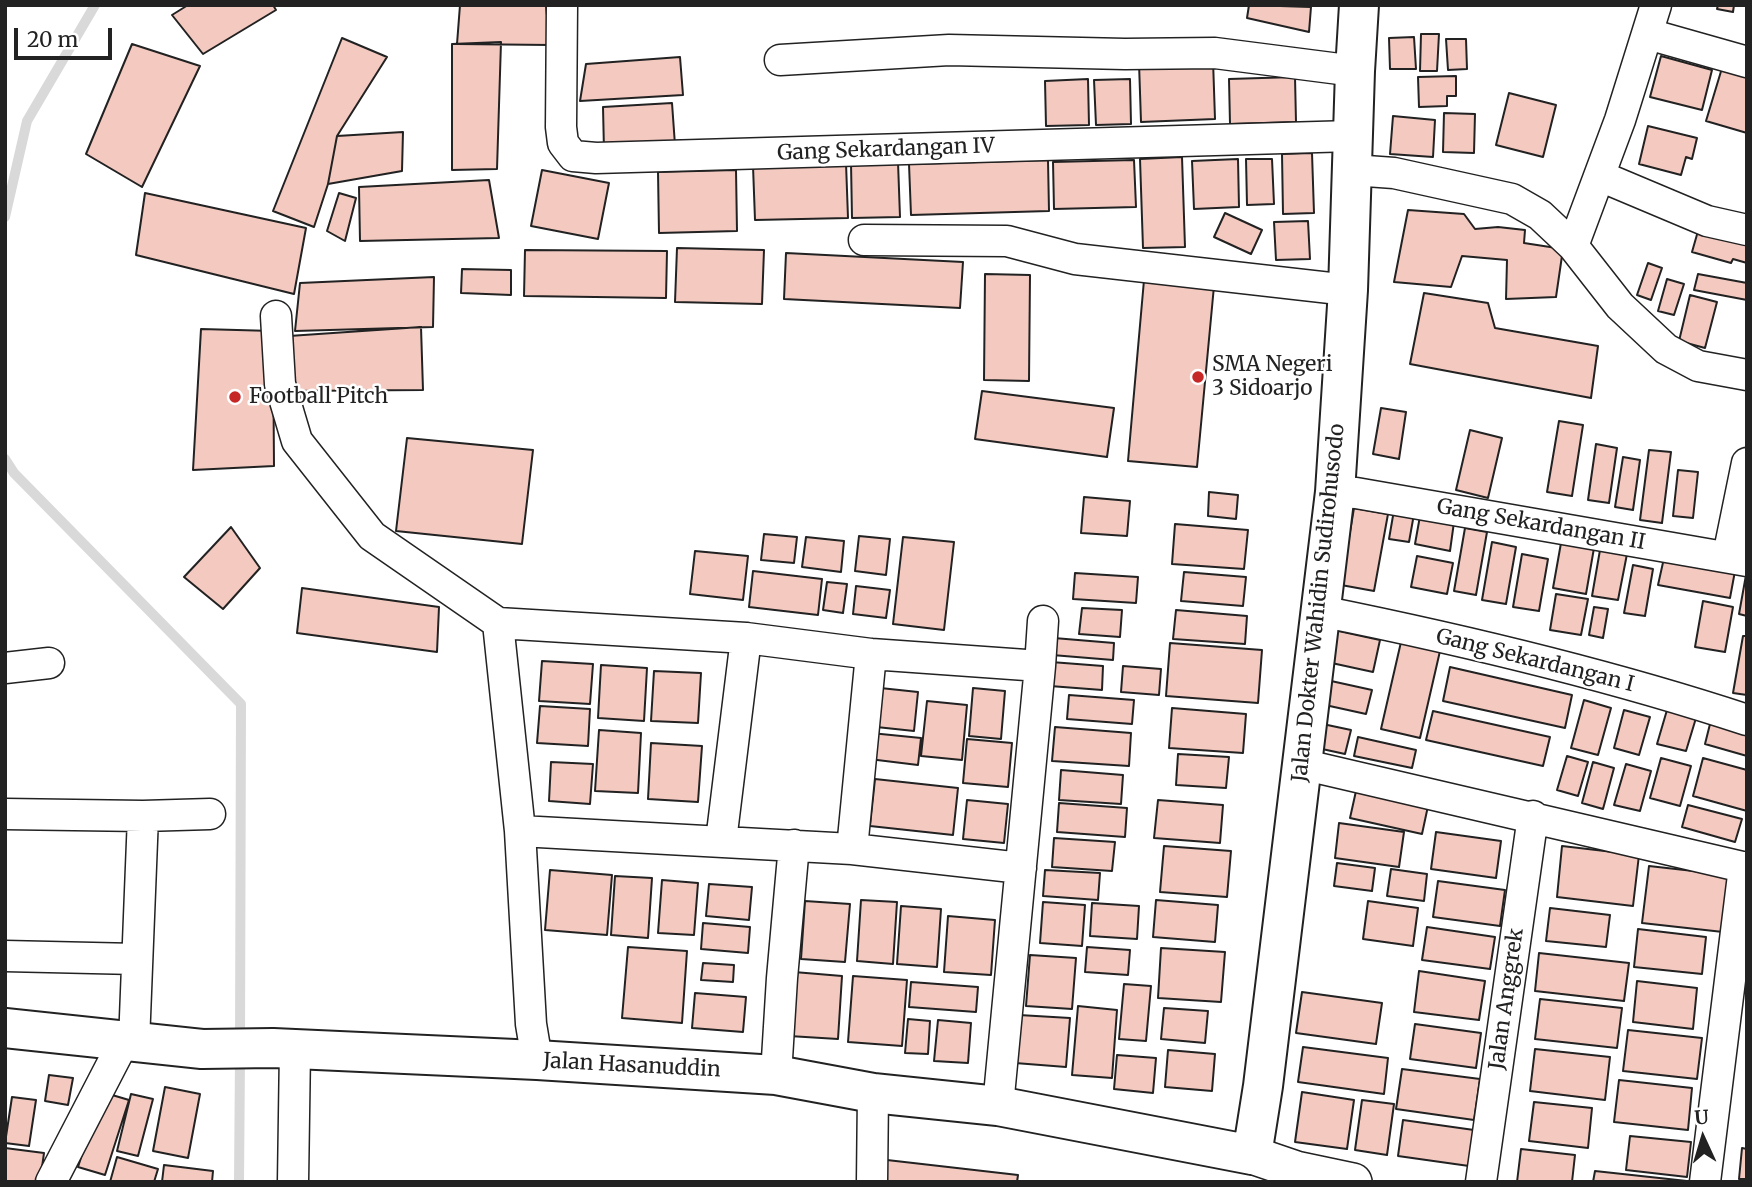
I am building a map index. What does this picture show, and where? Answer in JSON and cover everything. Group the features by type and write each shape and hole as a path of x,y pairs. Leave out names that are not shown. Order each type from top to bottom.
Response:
{"main road":[{"name":"Jalan Dokter Wahidin Sudirohusodo","path":"1252,1155 1263,1086 1335,492 1348,290 1359,5"},
{"name":"Jalan Hasanuddin","path":"5,1028 202,1049 284,1049 537,1060 776,1074 873,1093 998,1105 1252,1155"}],"street":[{"name":"Gang Sekardangan IV","path":"562,5 561,127 564,143 573,156 1352,153"},
{"path":"1573,246 1600,176 1652,19 1747,62"},
{"path":"780,60 949,50 1215,54 1355,71"},
{"path":"1352,153 1394,173 1512,199 1540,215 1573,246 1620,306 1666,349 1698,366 1747,375"},
{"path":"1600,176 1707,221 1747,230"},
{"path":"864,240 1007,241 1075,259 1348,290"},
{"path":"276,316 280,384 297,441 372,536 498,623 746,638 871,654 1040,666"},
{"path":"1737,559 1747,463"},
{"name":"Gang Sekardangan II","path":"1335,492 1356,493 1737,559"},
{"name":"Gang Sekardangan I","path":"1320,611 1497,648 1582,670 1747,720"},
{"path":"998,1105 1042,621"},
{"path":"498,623 520,831 531,1024 537,1060"},
{"path":"721,841 746,638"},
{"path":"852,849 871,654"},
{"path":"5,668 50,663"},
{"path":"1301,764 1745,867 1705,1182"},
{"path":"5,814 210,814"},
{"path":"51,1182 129,1041 143,816"},
{"name":"Jalan Anggrek","path":"1481,1182 1533,816"},
{"path":"520,831 852,849 1021,868"},
{"path":"776,1074 794,845"},
{"path":"5,957 136,959"},
{"path":"284,1049 293,1182"},
{"path":"872,1182 873,1093"},
{"path":"1252,1155 1296,1170 1353,1182"}],"building":[{"path":"188,5 273,5 276,10 203,54 172,15"},
{"path":"460,5 546,6 550,45 457,44"},
{"path":"1249,5 1311,7 1309,32 1247,18"},
{"path":"1718,5 1734,5 1733,12 1717,9"},
{"path":"1421,34 1439,34 1437,71 1420,71"},
{"path":"1414,37 1416,69 1390,69 1389,38"},
{"path":"342,38 387,57 337,136 328,184 314,227 273,211"},
{"path":"1446,39 1466,39 1467,69 1448,70"},
{"path":"501,42 497,169 452,170 452,44"},
{"path":"132,44 200,66 142,187 86,154"},
{"path":"1661,56 1712,70 1702,110 1650,97"},
{"path":"680,57 683,95 580,101 586,64"},
{"path":"1213,60 1215,119 1141,122 1139,63"},
{"path":"1722,68 1747,75 1747,133 1706,121"},
{"path":"1456,76 1456,96 1447,96 1447,106 1419,107 1418,77"},
{"path":"1295,77 1296,122 1230,124 1229,79"},
{"path":"1088,79 1089,125 1046,126 1045,81"},
{"path":"1130,79 1131,124 1096,125 1094,80"},
{"path":"1509,93 1556,105 1543,157 1496,145"},
{"path":"672,103 675,145 604,151 603,107"},
{"path":"1444,113 1475,114 1474,153 1443,152"},
{"path":"1393,116 1435,120 1433,157 1390,154"},
{"path":"1648,126 1697,138 1692,159 1686,157 1681,175 1639,164"},
{"path":"403,132 402,171 328,184 337,136"},
{"path":"1312,153 1314,213 1283,214 1282,154"},
{"path":"1182,157 1185,247 1143,248 1140,159"},
{"path":"1238,159 1239,207 1194,209 1192,161"},
{"path":"1246,159 1272,159 1274,204 1247,205"},
{"path":"1048,160 1049,211 911,215 909,164"},
{"path":"1134,160 1136,207 1054,209 1053,162"},
{"path":"898,162 900,217 852,218 851,163"},
{"path":"846,163 848,218 755,220 753,166"},
{"path":"542,170 609,183 598,239 531,226"},
{"path":"736,170 737,231 659,233 658,172"},
{"path":"489,180 499,238 360,241 359,187"},
{"path":"145,193 306,228 294,294 136,255"},
{"path":"339,193 356,198 345,241 327,231"},
{"path":"1408,210 1464,214 1475,229 1498,227 1525,230 1524,243 1563,249 1556,297 1506,299 1507,260 1462,256 1451,287 1394,282"},
{"path":"1225,213 1262,230 1251,254 1214,237"},
{"path":"1308,221 1310,259 1276,260 1274,222"},
{"path":"1698,231 1747,244 1747,263 1733,259 1731,263 1692,252"},
{"path":"677,248 764,250 762,304 675,302"},
{"path":"525,250 667,251 666,298 524,296"},
{"path":"786,253 963,262 960,308 784,299"},
{"path":"1648,263 1662,268 1651,300 1637,295"},
{"path":"462,269 511,270 511,295 461,293"},
{"path":"985,274 1030,275 1029,381 984,380"},
{"path":"1698,274 1747,283 1747,300 1694,290"},
{"path":"434,277 433,327 295,331 300,283"},
{"path":"1667,279 1684,284 1674,315 1658,311"},
{"path":"1144,280 1214,286 1197,467 1128,461"},
{"path":"1424,293 1488,303 1495,328 1598,346 1591,398 1410,364"},
{"path":"1690,295 1717,302 1705,348 1679,341"},
{"path":"421,327 423,390 288,391 289,336"},
{"name":"Football Pitch","path":"201,329 273,331 274,466 193,470"},
{"path":"982,391 1114,408 1107,457 975,439"},
{"path":"1381,408 1406,412 1399,459 1373,454"},
{"path":"1559,421 1583,425 1572,496 1547,492"},
{"path":"1470,430 1502,438 1488,498 1456,490"},
{"path":"407,438 533,450 522,544 396,531"},
{"path":"1596,444 1617,448 1609,503 1588,500"},
{"path":"1649,450 1671,452 1662,523 1640,520"},
{"path":"1623,457 1640,460 1633,510 1615,507"},
{"path":"1678,470 1698,472 1693,518 1673,516"},
{"path":"1209,492 1238,495 1236,519 1208,516"},
{"path":"1084,497 1130,501 1127,536 1081,533"},
{"path":"1354,508 1388,514 1374,591 1341,585"},
{"path":"1394,510 1414,514 1409,542 1389,539"},
{"path":"1420,516 1454,522 1450,551 1415,544"},
{"path":"1175,524 1248,530 1244,569 1172,564"},
{"path":"231,527 260,568 223,609 184,577"},
{"path":"1465,528 1487,532 1476,595 1454,591"},
{"path":"764,534 797,537 794,563 761,560"},
{"path":"859,536 890,539 886,575 855,571"},
{"path":"806,537 844,541 841,572 802,567"},
{"path":"903,537 954,542 944,630 893,624"},
{"path":"1492,542 1516,547 1506,604 1482,600"},
{"path":"1561,543 1594,548 1586,594 1553,588"},
{"path":"1600,550 1627,554 1618,600 1592,596"},
{"path":"695,551 748,556 743,600 690,594"},
{"path":"1522,554 1548,559 1539,611 1513,607"},
{"path":"1417,556 1453,563 1447,594 1411,587"},
{"path":"1664,558 1735,571 1730,598 1658,585"},
{"path":"1633,565 1653,569 1645,616 1624,613"},
{"path":"753,571 822,579 818,615 749,607"},
{"path":"1184,572 1246,577 1243,606 1181,601"},
{"path":"1075,573 1138,577 1136,603 1073,599"},
{"path":"1747,575 1747,616 1739,614"},
{"path":"827,582 847,584 843,613 823,610"},
{"path":"856,586 890,590 886,618 853,614"},
{"path":"302,588 439,607 437,652 297,633"},
{"path":"1556,594 1588,599 1581,635 1550,630"},
{"path":"1703,601 1733,607 1725,652 1695,647"},
{"path":"1594,607 1608,609 1603,638 1589,635"},
{"path":"1082,608 1122,610 1120,637 1079,634"},
{"path":"1176,610 1247,616 1245,644 1173,639"},
{"path":"1334,630 1380,640 1373,672 1327,662"},
{"path":"1743,636 1747,636 1747,695 1733,693"},
{"path":"1054,638 1114,643 1113,660 1052,655"},
{"path":"1401,642 1440,651 1420,738 1381,729"},
{"path":"1170,643 1262,650 1258,703 1166,696"},
{"path":"542,661 593,664 590,704 539,701"},
{"path":"1051,662 1103,666 1102,690 1050,686"},
{"path":"601,665 647,668 644,721 598,718"},
{"path":"1123,666 1161,669 1159,695 1121,692"},
{"path":"1450,667 1572,695 1565,728 1443,701"},
{"path":"654,671 701,673 698,723 651,721"},
{"path":"1322,679 1372,690 1366,714 1316,703"},
{"path":"871,687 918,692 914,731 867,726"},
{"path":"973,688 1005,691 1001,739 969,736"},
{"path":"1069,695 1134,700 1132,724 1067,719"},
{"path":"1584,700 1611,708 1598,755 1571,748"},
{"path":"927,701 967,705 962,760 921,756"},
{"path":"540,706 590,709 588,746 537,743"},
{"path":"1172,708 1246,714 1243,753 1169,748"},
{"path":"1624,710 1650,717 1639,755 1614,748"},
{"path":"1667,710 1696,718 1686,751 1657,744"},
{"path":"1433,711 1550,737 1543,766 1426,740"},
{"path":"1318,723 1351,730 1345,754 1313,747"},
{"path":"1710,724 1747,734 1747,756 1705,744"},
{"path":"1055,727 1131,733 1129,766 1052,761"},
{"path":"599,730 641,733 638,793 595,791"},
{"path":"871,733 921,738 918,765 869,759"},
{"path":"1358,737 1416,750 1412,768 1354,756"},
{"path":"967,739 1012,743 1008,787 963,783"},
{"path":"651,743 702,746 698,802 648,799"},
{"path":"1178,754 1229,757 1226,788 1176,785"},
{"path":"1567,756 1588,762 1578,796 1557,790"},
{"path":"1661,758 1691,766 1680,806 1650,798"},
{"path":"1703,758 1747,770 1747,811 1693,796"},
{"path":"551,762 593,764 590,804 549,801"},
{"path":"1593,762 1614,768 1603,809 1582,803"},
{"path":"1626,764 1651,771 1640,811 1614,805"},
{"path":"1061,770 1123,775 1121,804 1059,800"},
{"path":"875,779 958,788 953,835 870,826"},
{"path":"1356,791 1428,806 1422,834 1350,818"},
{"path":"967,800 1008,804 1004,843 963,839"},
{"path":"1158,800 1223,805 1220,843 1154,838"},
{"path":"1059,803 1127,808 1125,837 1057,832"},
{"path":"1688,805 1742,819 1735,842 1682,827"},
{"path":"1339,823 1404,832 1399,867 1335,858"},
{"path":"1436,832 1501,841 1496,878 1431,869"},
{"path":"1054,838 1115,842 1112,871 1052,867"},
{"path":"1164,846 1231,851 1227,897 1160,892"},
{"path":"1562,846 1639,855 1633,906 1557,897"},
{"path":"1337,863 1375,868 1372,891 1334,886"},
{"path":"1649,866 1729,875 1723,932 1642,923"},
{"path":"1391,869 1427,874 1424,901 1387,896"},
{"path":"550,870 612,875 607,935 545,930"},
{"path":"1045,870 1100,873 1098,900 1043,896"},
{"path":"615,876 652,878 648,938 611,935"},
{"path":"662,880 698,883 694,935 658,933"},
{"path":"1438,881 1505,890 1500,926 1433,917"},
{"path":"709,884 752,887 749,920 706,916"},
{"path":"861,900 897,902 893,964 857,961"},
{"path":"1156,900 1218,905 1215,942 1153,937"},
{"path":"805,901 850,904 845,962 801,959"},
{"path":"1368,901 1418,908 1413,946 1363,939"},
{"path":"1043,902 1085,905 1082,946 1040,943"},
{"path":"1092,903 1139,906 1137,939 1090,936"},
{"path":"901,906 941,909 937,967 897,964"},
{"path":"1550,908 1610,915 1606,947 1546,941"},
{"path":"948,916 995,920 991,975 944,972"},
{"path":"703,923 750,927 748,953 701,949"},
{"path":"1427,927 1495,937 1490,969 1422,960"},
{"path":"1638,929 1706,937 1702,974 1634,967"},
{"path":"628,947 687,951 682,1023 622,1018"},
{"path":"1087,947 1130,950 1128,975 1085,972"},
{"path":"1161,948 1225,952 1221,1002 1158,998"},
{"path":"1539,953 1629,963 1624,1001 1535,991"},
{"path":"1030,955 1076,958 1072,1009 1026,1006"},
{"path":"703,963 734,965 733,982 701,980"},
{"path":"1419,971 1485,981 1479,1020 1414,1012"},
{"path":"794,972 842,976 838,1039 789,1036"},
{"path":"853,976 907,980 902,1046 848,1042"},
{"path":"1637,981 1697,988 1693,1029 1633,1022"},
{"path":"911,982 978,987 976,1012 909,1007"},
{"path":"1124,984 1151,986 1146,1041 1119,1039"},
{"path":"1302,992 1382,1003 1376,1044 1296,1033"},
{"path":"695,993 746,997 743,1032 692,1028"},
{"path":"1540,999 1622,1008 1617,1048 1535,1039"},
{"path":"1078,1006 1117,1010 1112,1078 1072,1075"},
{"path":"1164,1008 1208,1011 1205,1043 1161,1039"},
{"path":"1019,1015 1070,1018 1066,1067 1015,1063"},
{"path":"908,1019 930,1021 928,1054 905,1053"},
{"path":"938,1020 971,1023 968,1063 934,1061"},
{"path":"1415,1024 1481,1033 1476,1068 1410,1059"},
{"path":"1628,1030 1702,1038 1697,1079 1623,1071"},
{"path":"1303,1047 1388,1058 1384,1094 1298,1082"},
{"path":"1535,1049 1610,1057 1605,1100 1530,1091"},
{"path":"1168,1050 1215,1054 1212,1091 1165,1087"},
{"path":"1117,1055 1156,1058 1153,1093 1114,1089"},
{"path":"1402,1069 1480,1079 1474,1120 1396,1109"},
{"path":"49,1075 73,1078 68,1105 45,1101"},
{"path":"1619,1080 1692,1088 1688,1130 1614,1122"},
{"path":"165,1087 200,1094 188,1158 153,1151"},
{"path":"102,1092 129,1100 105,1175 78,1167"},
{"path":"1302,1092 1354,1100 1347,1149 1295,1142"},
{"path":"131,1094 153,1099 138,1156 117,1151"},
{"path":"12,1097 36,1100 29,1146 5,1143"},
{"path":"1362,1100 1394,1104 1387,1155 1355,1150"},
{"path":"1534,1102 1592,1108 1588,1148 1529,1141"},
{"path":"1403,1120 1474,1130 1469,1166 1398,1156"},
{"path":"1630,1136 1691,1142 1687,1177 1626,1170"},
{"path":"5,1148 44,1153 40,1182 5,1182"},
{"path":"1742,1148 1747,1149 1747,1179 1739,1179"},
{"path":"1521,1149 1575,1155 1572,1182 1517,1182"},
{"path":"117,1157 158,1169 154,1182 110,1182"},
{"path":"887,1160 1018,1175 1017,1182 884,1182"},
{"path":"164,1165 213,1171 212,1182 162,1182"},
{"path":"1595,1171 1696,1182 1593,1182"}],"waterway":[{"path":"5,217 27,121 95,5"},
{"path":"5,459 14,473 241,704 240,1042"},
{"path":"239,1182 240,1057"}],"place":[{"name":"SMA Negeri 3 Sidoarjo","path":"1198,377"},
{"name":"Football Pitch","path":"235,397"}]}
